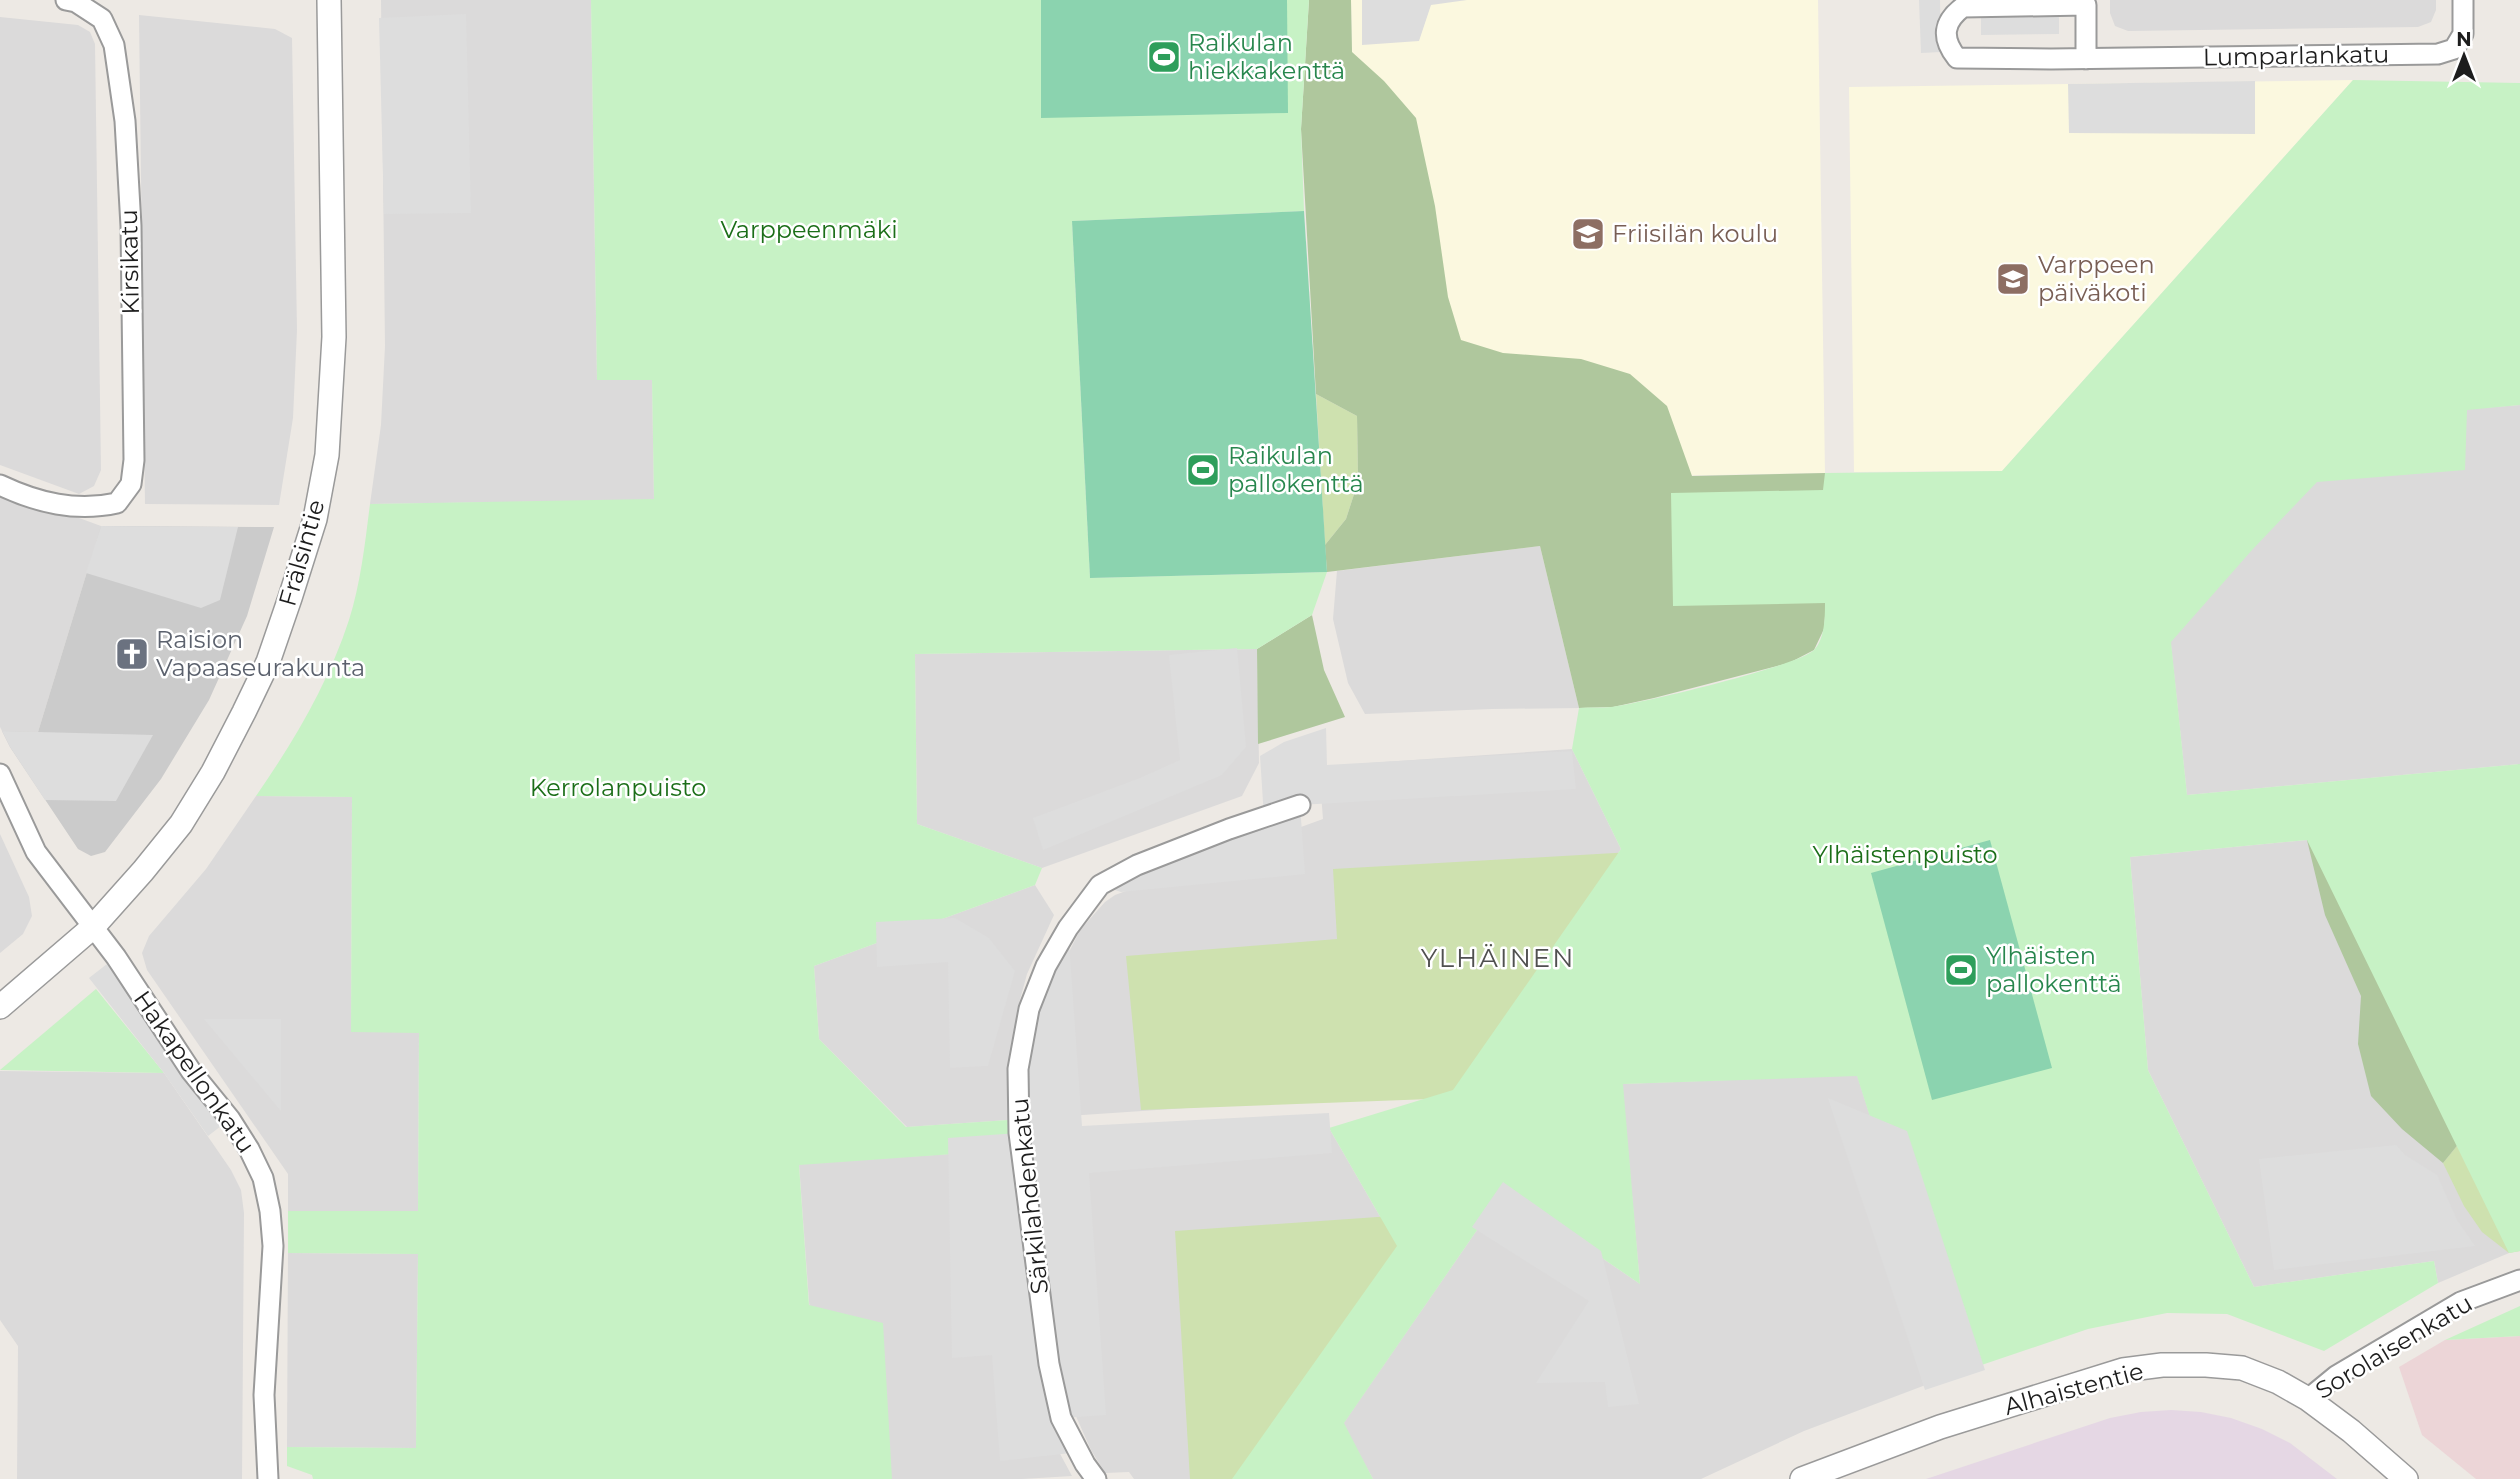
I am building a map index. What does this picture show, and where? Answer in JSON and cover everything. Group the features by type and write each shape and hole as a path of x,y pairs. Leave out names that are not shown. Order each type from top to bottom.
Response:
{"street":[{"name":"Kirsikatu","path":"0,485 25,497 59,505 94,508 117,503 131,484 134,460 131,226 125,121 114,45 102,19 76,2 66,0"},
{"name":"Frälsintie","path":"0,1007 93,927 144,871 181,824 213,772 268,662 315,519 327,455 334,337 329,0"},
{"name":"Lumparlankatu","path":"2086,59 2086,5 1963,7 1954,14 1948,25 1946,37 1957,58 2086,59 2438,54 2454,49 2463,33 2463,0"},
{"name":"Hakapellonkatu","path":"0,774 36,852 93,927 191,1071 230,1119 263,1178 270,1210 273,1246 265,1372 268,1479"},
{"name":"Särkilahdenkatu","path":"1096,1479 1061,1418 1049,1364 1019,1133 1018,1069 1029,1009 1046,966 1068,928 1100,885 1137,865 1228,829 1300,805"},
{"name":"Sorolaisenkatu","path":"2308,1399 2336,1376 2461,1303 2520,1280"},
{"name":"Alhaistentie","path":"1802,1479 1940,1427 2123,1370 2184,1365 2242,1368 2278,1382 2308,1399 2406,1479"}],"shaded area":[{"path":"381,0 591,0 597,380 652,379 654,500 370,504 381,425 385,346"},
{"name":"Friisilän koulu","path":"1351,0 1818,0 1825,473 1358,482"},
{"path":"1362,0 1467,0 1431,5 1419,41 1362,45"},
{"path":"1919,0 1940,0 1941,52 1921,53"},
{"path":"2110,0 2436,0 2436,10 2431,22 2418,27 2128,31 2115,26 2110,13"},
{"path":"466,14 471,213 384,214 379,18"},
{"path":"139,15 275,29 292,38 297,330 293,418 279,505 145,504"},
{"path":"2059,15 2059,34 1981,35 1981,16"},
{"path":"0,17 78,25 90,32 95,44 101,470 94,486 79,494 0,465"},
{"name":"Varppeen päiväkoti","path":"2353,80 2002,471 1854,472 1849,87"},
{"path":"2255,81 2255,134 2069,133 2068,84"},
{"path":"2520,405 2520,764 2187,795 2162,560 2245,488 2417,413"},
{"path":"0,489 101,526 38,732 2,731 0,727"},
{"path":"101,526 274,527 247,616 209,700 161,779 105,852 91,856 78,849 2,731 38,732"},
{"path":"101,526 238,527 220,600 201,608 86,573"},
{"path":"1540,546 1579,708 1365,714 1348,683 1333,619 1337,571"},
{"path":"1237,648 1246,747 1222,775 1043,850 1033,818 1180,760 1169,655"},
{"path":"1257,649 1259,763 1242,796 1042,868 917,824 915,654"},
{"path":"1326,728 1327,765 1572,751 1576,789 1300,805 1305,874 1121,892 1100,885 1264,817 1260,756 1284,742"},
{"path":"2,731 153,735 116,801 45,800"},
{"path":"1572,749 1621,849 1453,1090 1038,1118 1067,956 1080,930 1105,902 1115,895 1323,819 1320,781 1369,763"},
{"path":"256,796 352,797 351,1031 419,1032 418,1211 288,1211 288,1174 147,970 142,953 149,936 206,869"},
{"path":"0,834 29,897 32,916 23,934 0,953"},
{"path":"2307,840 2509,1253 2438,1283 2434,1261 2254,1287 2148,1070 2130,857"},
{"path":"1035,885 1054,915 1027,974 1018,1007 1007,1073 1008,1120 907,1127 819,1039 814,966"},
{"path":"955,918 989,938 1015,971 988,1066 950,1068 948,962 877,967 876,922"},
{"path":"1068,928 1082,1126 1329,1113 1332,1153 1089,1173 1106,1415 1062,1418 1079,1452 1000,1461 992,1355 952,1358 948,1138 1019,1133 1018,1069"},
{"path":"116,957 230,1119 208,1136 164,1073 89,978"},
{"path":"204,1019 281,1019 281,1111"},
{"path":"0,1071 164,1073 231,1170 241,1190 244,1213 242,1479 17,1479 18,1346 0,1320"},
{"path":"1857,1075 1952,1375 1804,1431 1701,1479 1373,1479 1343,1424 1504,1191 1640,1284 1622,1084"},
{"path":"1828,1098 1907,1131 1985,1370 1925,1390"},
{"path":"1329,1128 1397,1246 1232,1479 1134,1479 1129,1472 1105,1473 1091,1450 1067,1396 1040,1148"},
{"path":"2396,1145 2405,1155 2437,1175 2457,1220 2475,1246 2274,1270 2259,1159"},
{"path":"1010,1150 1058,1450 1072,1476 1022,1479 822,1479 799,1164"},
{"path":"1503,1182 1601,1251 1639,1404 1608,1407 1605,1382 1536,1383 1589,1301 1472,1227"},
{"path":"288,1253 418,1254 416,1448 287,1447"},
{"path":"2520,1336 2520,1479 2476,1479 2422,1435 2399,1367 2445,1340"},
{"path":"2171,1410 2231,1418 2262,1429 2290,1443 2337,1479 1926,1479 2110,1418"}],"green space":[{"path":"591,0 1309,0 1301,129 1304,211 1072,221 1090,578 1327,572 1312,615 1257,649 915,654 917,824 1042,868 1035,885 814,966 819,1039 906,1127 1008,1120 1010,1150 799,1165 809,1305 883,1323 892,1479 313,1479 312,1475 287,1466 287,1447 416,1448 418,1254 288,1253 288,1211 418,1211 419,1033 351,1032 352,797 256,796 309,711 341,644 357,591 370,504 654,499 652,380 597,380"},
{"name":"Raikulan hiekkakenttä","path":"1041,0 1287,0 1288,113 1041,118"},
{"path":"1309,0 1351,0 1352,52 1384,81 1416,118 1435,206 1448,297 1461,340 1503,353 1581,359 1630,374 1667,406 1692,476 1825,473 1826,603 1824,629 1814,650 1789,663 1654,698 1613,707 1579,708 1540,546 1327,572 1325,545 1346,519 1358,482 1357,416 1316,394 1301,129"},
{"name":"Ylhäistenpuisto","path":"2353,80 2520,83 2520,405 2467,410 2465,470 2317,482 2252,550 2171,642 2187,795 2520,764 2520,1251 2509,1253 2307,840 2130,857 2148,1070 2254,1287 2434,1261 2438,1283 2324,1351 2227,1314 2167,1313 2088,1329 1952,1375 1857,1076 1623,1084 1640,1284 1504,1191 1344,1423 1373,1479 1232,1479 1397,1246 1329,1128 1453,1090 1621,849 1572,749 1579,708 1627,704 1684,692 1780,665 1802,657 1818,645 1824,628 1825,603 1673,606 1671,493 1823,490 1825,473 2002,471"},
{"name":"Raikulan pallokenttä","path":"1304,211 1327,572 1090,578 1072,221"},
{"path":"1316,394 1357,416 1358,482 1346,519 1325,545"},
{"path":"1312,615 1324,670 1345,717 1258,744 1257,649"},
{"path":"2520,764 2507,1084 2443,1163 2402,1129 2371,1096 2358,1044 2361,996 2325,915 2307,840"},
{"name":"Ylhäisten pallokenttä","path":"1990,840 2052,1068 1932,1100 1871,873"},
{"path":"1632,852 1511,1096 1141,1110 1126,956 1337,939 1333,869"},
{"path":"96,989 164,1073 0,1070"},
{"path":"2507,1084 2520,1251 2509,1253 2482,1232 2464,1206 2443,1163"},
{"path":"1392,1216 1404,1253 1267,1479 1190,1479 1175,1231"},
{"path":"2520,1306 2520,1336 2445,1340"}],"place":[{"name":"Raikulan hiekkakenttä","path":"1164,57"},
{"name":"Friisilän koulu","path":"1588,234"},
{"name":"Varppeen päiväkoti","path":"2013,279"},
{"name":"Raikulan pallokenttä","path":"1203,470"},
{"name":"Raision Vapaaseurakunta","path":"132,654"},
{"name":"Ylhäisten pallokenttä","path":"1961,970"}],"district":[{"name":"YLHÄINEN","path":"1498,958"}],"park label":[{"name":"Varppeenmäki","path":"809,230"},
{"name":"Kerrolanpuisto","path":"618,788"}]}
